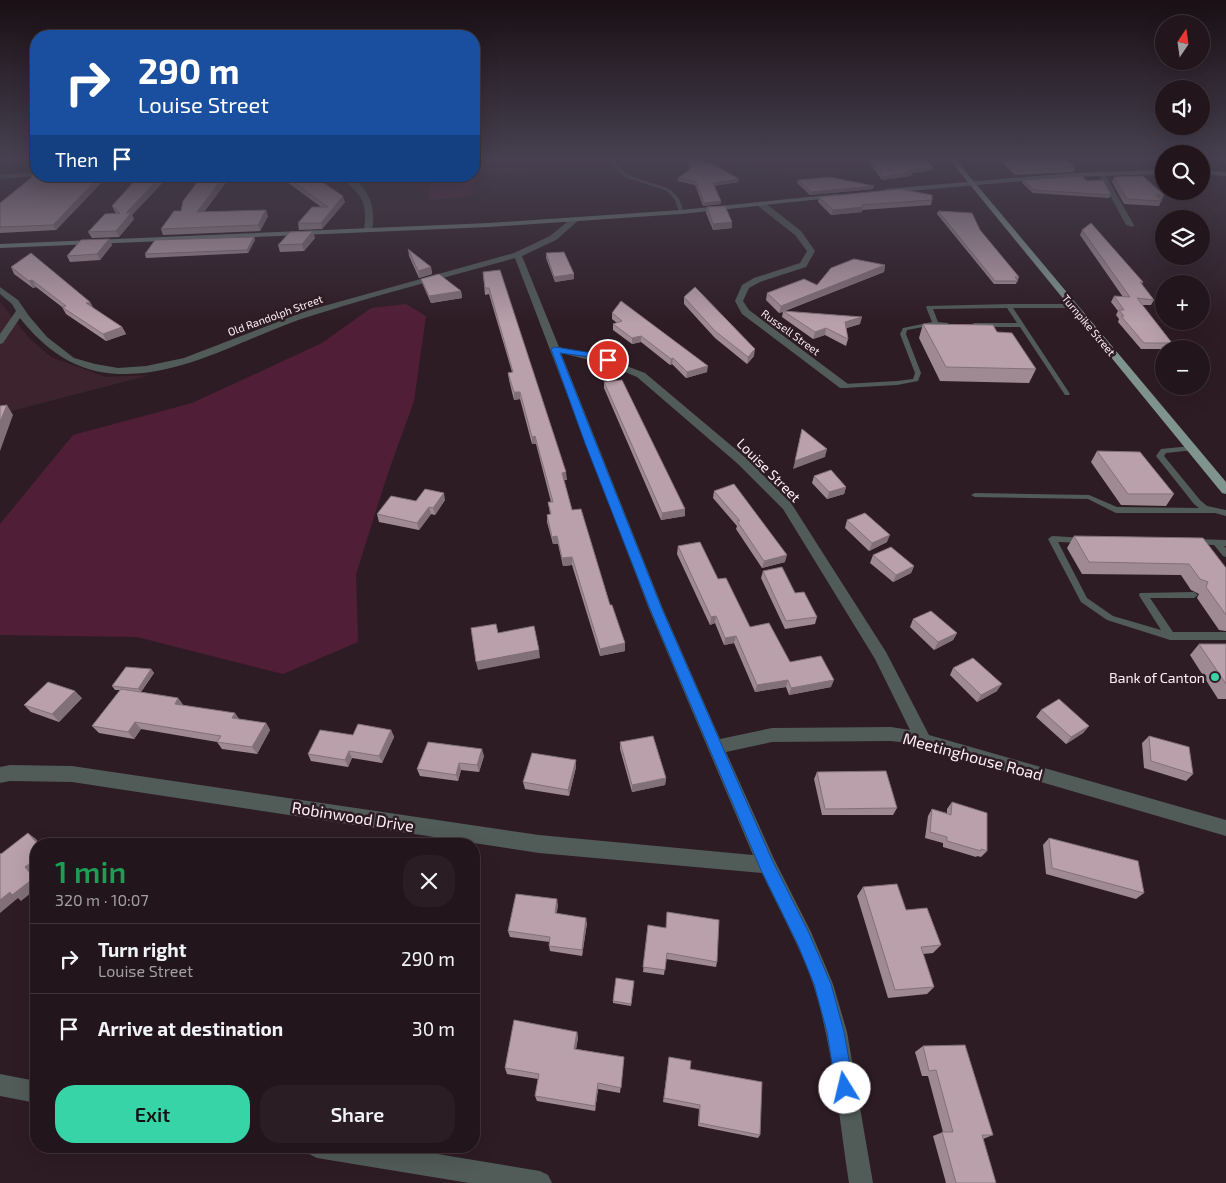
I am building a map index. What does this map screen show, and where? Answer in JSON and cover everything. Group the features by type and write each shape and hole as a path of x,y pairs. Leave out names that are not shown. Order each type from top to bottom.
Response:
{"main road":[{"path":"0,246 575,220 652,214"},
{"name":"Turnpike Street","path":"998,214 1226,490"}],"street":[{"path":"368,230 369,214"},
{"name":"Russell Street","path":"774,214 798,233 811,250 803,265 757,280 746,287 739,301 751,318 844,386"},
{"path":"1124,214 1130,225"},
{"name":"Old Randolph Street","path":"0,290 15,302 44,339 71,360 92,367 118,371 146,369 187,360 309,313 517,255 552,238 575,220"},
{"path":"517,255 656,609 767,865 804,939 823,984 836,1032 860,1183"},
{"path":"0,341 21,310"},
{"name":"Louise Street","path":"555,349 592,355 623,366 641,375 742,460 787,506 881,656 923,740"},
{"name":"Meetinghouse Road","path":"715,747 772,735 891,734 923,740 1226,828"},
{"name":"Robinwood Drive","path":"0,775 10,773 72,774 538,844 767,865"},
{"path":"0,1086 30,1091"},
{"path":"359,1153 540,1183"}],"lane":[{"path":"1008,306 1068,394"},
{"path":"936,324 929,307 1073,306"},
{"path":"844,386 897,384 916,380 918,373 903,334 905,329 936,324 955,324"},
{"path":"964,325 1021,325"},
{"path":"1191,448 1164,451 1160,456 1197,502 1204,508 1213,511"},
{"path":"975,495 1088,497 1116,510 1213,511 1226,513"},
{"path":"1091,540 1052,539 1084,600 1110,618 1170,636 1226,636"},
{"path":"1188,542 1222,543 1226,554"},
{"path":"1170,636 1143,594 1194,595"}],"shaded area":[{"path":"0,302 30,339 51,357 106,377 150,375 0,414"},
{"path":"406,304 426,316 414,401 388,473 356,574 358,642 283,674 137,637 0,635 0,524 73,435 192,403 322,343 371,308"}],"building":[{"path":"0,214 63,214 53,225 0,227"},
{"path":"105,214 130,214 116,231 88,232"},
{"path":"172,214 264,214 258,225 161,229"},
{"path":"306,214 328,214 321,223 298,223"},
{"path":"710,214 729,214 732,222 713,224"},
{"path":"941,214 973,214 980,230 1019,277 1015,277 1018,281 995,281"},
{"path":"1091,223 1143,282 1140,282 1154,300 1137,298 1155,321 1155,330 1162,330 1170,340 1155,340 1155,343 1144,343 1121,316 1124,316 1119,310 1124,310 1114,296 1130,297 1082,230"},
{"path":"313,231 302,244 278,245 290,232"},
{"path":"254,237 247,250 145,254 155,240"},
{"path":"109,239 97,254 67,256 81,240"},
{"path":"408,249 431,267 418,271"},
{"path":"564,252 574,274 554,277 546,253"},
{"path":"31,253 90,302 86,303 122,327 103,334 62,307 66,306 32,280 29,281 11,267"},
{"path":"854,259 885,265 781,306 767,293 804,279 817,285 831,268"},
{"path":"500,270 566,472 562,473 572,510 581,509 610,605 612,605 625,643 600,649 572,557 562,558 557,536 552,537 547,515 551,514 548,502 553,502 535,436 532,437 520,392 514,392 508,373 513,372 489,288 485,288 483,272"},
{"path":"439,274 461,291 429,296 421,279"},
{"path":"695,287 755,349 748,357 715,331 684,297"},
{"path":"621,301 708,366 687,372 673,358 671,359 641,336 632,338 613,324 622,321 612,313"},
{"path":"783,311 862,317 845,322 848,339 826,328 815,332"},
{"path":"923,324 993,325 997,332 1012,333 1036,369 946,367"},
{"path":"622,380 685,509 662,513 604,382"},
{"path":"7,405 0,422 0,406"},
{"path":"802,429 827,449 795,461"},
{"path":"1097,451 1140,452 1174,494 1128,494"},
{"path":"831,470 846,487 829,492 814,476"},
{"path":"734,484 787,555 764,561 737,521 740,521 714,491"},
{"path":"425,489 444,493 433,508 429,507 417,523 377,514 391,496 416,501"},
{"path":"865,513 890,535 872,543 847,520"},
{"path":"1074,536 1203,538 1226,568 1226,615 1206,587 1208,582 1200,579 1189,564 1089,562"},
{"path":"700,542 718,579 726,578 750,627 769,623 790,662 821,656 834,680 791,688 788,680 757,685 736,636 725,638 716,616 711,617 678,546"},
{"path":"891,547 914,566 896,575 873,555"},
{"path":"782,567 795,593 804,592 817,617 786,621 763,571"},
{"path":"931,611 957,633 938,642 913,619"},
{"path":"496,624 498,633 534,626 539,650 476,662 471,628"},
{"path":"1199,644 1226,644 1226,684"},
{"path":"973,658 1002,684 981,695 953,668"},
{"path":"126,667 151,669 138,689 112,686"},
{"path":"48,682 75,691 52,714 24,705"},
{"path":"121,689 178,698 175,704 235,713 232,718 266,723 252,747 217,742 221,736 135,722 128,732 92,726"},
{"path":"1059,699 1089,726 1071,737 1041,710"},
{"path":"358,724 391,730 379,756 349,751 345,760 308,754 320,730 353,735"},
{"path":"653,736 666,778 632,785 620,742"},
{"path":"1149,736 1189,747 1193,774 1151,761"},
{"path":"428,742 482,749 477,765 459,763 456,775 417,769"},
{"path":"532,753 576,760 568,790 523,782"},
{"path":"886,771 897,808 825,809 817,772"},
{"path":"952,802 987,813 987,851 947,841 947,837 930,832 932,809 951,815"},
{"path":"28,833 33,838 30,838 30,863 25,867 30,873 30,881 12,895 10,892 0,900 0,853"},
{"path":"1049,838 1138,861 1144,893 1052,868"},
{"path":"897,884 906,910 927,908 941,945 921,947 934,987 895,990 863,887"},
{"path":"516,894 557,899 555,913 586,918 582,950 549,946 550,937 508,931"},
{"path":"667,912 719,920 717,962 667,953 665,970 643,967 648,925 666,928"},
{"path":"616,978 634,981 631,1004 613,1001"},
{"path":"514,1020 577,1032 574,1049 624,1057 621,1088 598,1083 595,1106 535,1096 539,1074 505,1068"},
{"path":"965,1045 993,1135 982,1135 996,1183 956,1183 942,1132 953,1132 936,1070 929,1071 923,1046"},
{"path":"669,1057 691,1061 690,1069 762,1082 760,1135 699,1123 700,1105 664,1098"}],"place":[{"name":"Bank of Canton","path":"1215,677"}],"route":[{"path":"608,360 592,355 555,349 590,443 699,712 767,865 804,939 823,984 836,1032 845,1088"}]}
